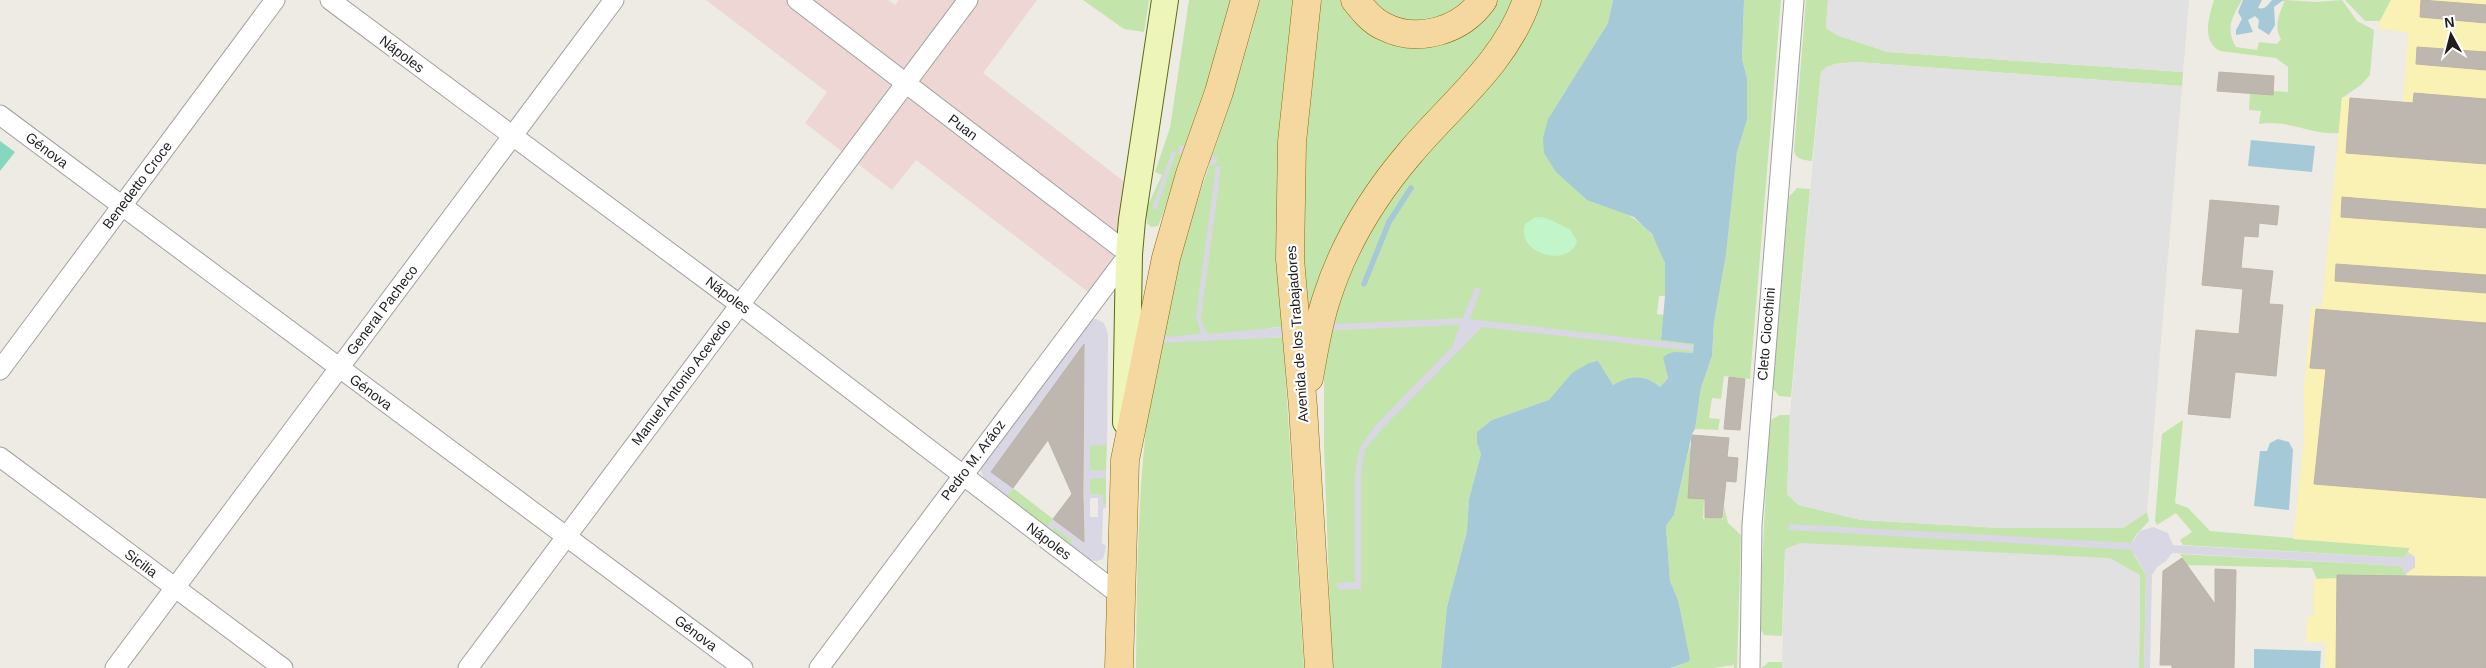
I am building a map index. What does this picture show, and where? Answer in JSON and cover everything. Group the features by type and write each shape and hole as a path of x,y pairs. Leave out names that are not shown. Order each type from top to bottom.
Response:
{"main road":[{"path":"1119,668 1129,254 1135,190 1165,0"},
{"path":"1125,460 1166,258 1185,190 1219,92 1245,0"},
{"name":"Avenida de los Trabajadores","path":"1307,0 1293,133 1290,204 1291,268 1303,407 1319,668"},
{"path":"1355,0 1382,26 1410,34 1437,32 1450,28 1472,13 1483,0"},
{"path":"1303,407 1326,297 1356,229 1373,201 1404,159 1491,63 1514,28 1527,0"}],"street":[{"name":"Benedetto Croce","path":"0,370 275,0"},
{"name":"Nápoles","path":"330,0 512,137 740,304 1121,596"},
{"name":"General Pacheco","path":"115,668 614,0"},
{"name":"Puan","path":"797,0 1129,254"},
{"name":"Manuel Antonio Acevedo","path":"468,668 968,0"},
{"name":"Cleto Ciocchini","path":"1750,668 1752,525 1794,0"},
{"name":"Génova","path":"0,115 743,668"},
{"name":"Pedro M. Aráoz","path":"819,668 1129,254"},
{"name":"Sicilia","path":"0,457 283,668"}],"shaded area":[{"path":"706,0 888,0 895,5 899,0 1037,0 983,73 1135,190 1129,254 1096,298 916,160 892,190 805,123 827,92"},
{"path":"1828,0 2189,0 2183,72 1888,52 1837,35 1826,28"},
{"path":"1856,62 2182,86 2147,512 2123,528 2001,528 1861,520 1798,505 1787,494 1790,415 1821,72 1826,67 1835,64"},
{"path":"1180,145 1218,158 1215,166 1178,153"},
{"path":"1172,151 1176,152 1156,210 1152,208"},
{"path":"1216,166 1221,167 1201,317 1202,324 1208,334 1336,322 1338,324 1463,318 1475,287 1481,289 1470,319 1693,345 1693,351 1482,327 1380,431 1365,450 1361,473 1361,589 1338,590 1337,583 1355,582 1355,473 1360,448 1375,426 1452,347 1460,325 1338,330 1269,338 1160,343 1161,337 1201,334 1196,316"},
{"path":"1096,319 1104,323 1108,334 1107,445 1090,446 1090,470 1106,470 1106,478 1090,479 1090,494 1103,495 1103,504 1106,504 1106,508 1103,509 1102,544 1106,545 1105,552 1103,559 1097,561 1089,560 1070,545 1073,541 1054,527 1051,531 1047,528 1053,519 1077,537 1084,534 1084,345 991,472 1013,488 1006,497 985,481 980,469 1090,320","holes":["1090,498 1098,498 1098,517 1090,517"]},
{"path":"1789,524 2132,543 2140,531 2153,527 2168,533 2173,545 2404,558 2408,552 2415,557 2415,567 2406,574 2401,566 2172,553 2166,561 2157,567 2152,575 2150,668 2144,668 2146,575 2132,550 1789,530"},
{"path":"1800,543 2110,558 2140,575 2139,668 1782,668 1785,549"}],"green space":[{"path":"1083,0 1149,0 1144,32 1124,29"},
{"path":"1189,0 1232,0 1212,73 1162,216 1158,226 1151,227 1147,223 1147,207 1162,175 1155,172 1170,128"},
{"path":"1260,0 1295,0 1282,327 1269,328 1269,338 1283,337 1304,668 1136,668 1137,577 1141,487 1150,397 1157,352 1188,230 1250,39"},
{"path":"1320,0 1344,0 1379,35 1494,0 1518,0 1309,310 1305,308 1302,217 1307,122"},
{"path":"1364,0 1473,0 1459,13 1404,26"},
{"path":"1535,0 1613,0 1608,23 1548,119 1622,212 1644,226 1656,240 1663,256 1666,272 1665,296 1659,296 1657,314 1664,315 1661,340 1695,344 1693,353 1673,353 1663,359 1668,378 1660,387 1649,380 1637,377 1625,379 1613,385 1601,366 1572,373 1550,400 1492,420 1477,443 1481,454 1469,499 1467,531 1447,607 1441,668 1332,668 1324,445 1324,359 1330,324 1369,225"},
{"path":"1744,0 1781,0 1750,379 1724,376 1721,399 1712,398 1709,418 1720,419 1718,430 1695,429 1701,388 1712,356 1714,322 1726,255 1737,152 1747,120 1747,78 1742,59"},
{"path":"1806,0 1828,0 1826,28 1837,35 1888,52 2183,72 2182,86 1856,62 1835,64 1821,72 1812,161 1804,160 1799,158 1794,151"},
{"path":"2214,0 2242,0 2235,12 2230,29 2236,47 2257,50 2259,42 2277,44 2281,39 2277,24 2285,0 2316,2 2342,0 2357,21 2374,30 2370,75 2361,85 2342,98 2339,133 2318,132 2290,125 2259,124 2261,111 2249,110 2250,93 2288,92 2288,67 2276,58 2220,51 2214,47 2208,35 2208,28"},
{"path":"2345,0 2391,0 2380,21 2365,21"},
{"path":"0,141 15,152 0,171"},
{"path":"1797,188 1810,189 1791,397 1779,396 1772,387 1789,197"},
{"path":"1536,217 1549,219 1570,229 1577,241 1572,250 1555,256 1535,250 1528,243 1524,234 1525,224"},
{"path":"1780,415 1790,415 1787,494 1799,505 1861,520 2001,528 2123,528 2147,512 2149,521 2132,542 2134,555 2146,575 2144,668 2139,668 2140,575 2132,571 1785,549 1782,636 1764,635 1759,627 1769,428 1772,419"},
{"path":"2183,420 2175,503 2188,508 2210,531 2410,548 2404,558 2183,545 2180,540 2192,532 2176,513 2157,525 2155,521 2162,434"},
{"path":"1090,445 1107,445 1106,470 1090,470"},
{"path":"1690,445 1704,499 1703,519 1723,519 1724,506 1728,523 1741,535 1737,668 1734,668 1734,665 1713,668 1670,668 1688,662 1678,600 1670,581 1666,526 1674,515"},
{"path":"1090,478 1106,478 1106,504 1103,504 1103,495 1090,494"},
{"path":"1013,488 1053,519 1047,528 1006,497"},
{"path":"1054,527 1073,541 1070,545 1051,531"},
{"path":"2180,554 2401,566 2408,576 2317,579 2312,568 2187,565"},
{"path":"1769,662 1782,662 1782,668 1761,668"}],"sand":[{"path":"2391,0 2486,0 2486,668 2325,668 2325,642 2306,642 2307,617 2313,616 2314,579 2407,576 2406,574 2415,567 2415,557 2408,552 2410,548 2293,539 2304,442 2304,390 2311,307 2322,307 2342,97 2403,102 2408,32 2379,29 2380,21"}],"water":[{"path":"1613,0 1744,0 1742,59 1747,78 1747,120 1737,152 1726,255 1714,322 1712,356 1701,388 1695,429 1692,434 1674,515 1666,526 1670,581 1678,600 1690,659 1688,662 1670,668 1441,668 1447,607 1467,531 1469,499 1481,454 1477,443 1477,432 1492,420 1549,400 1572,373 1589,363 1598,361 1613,385 1625,379 1637,377 1649,380 1660,387 1668,378 1663,358 1673,352 1693,353 1694,344 1661,340 1665,296 1665,263 1652,234 1634,217 1587,200 1556,172 1544,153 1543,138 1548,119 1608,23"},
{"path":"2243,0 2262,0 2258,8 2263,8 2272,0 2286,0 2274,7 2275,25 2269,35 2258,28 2259,20 2255,16 2248,20 2253,32 2236,35 2236,30 2242,19 2238,12"},
{"path":"2251,140 2315,146 2312,172 2248,166"},
{"path":"2278,439 2289,442 2293,450 2289,510 2254,506 2260,451 2267,451 2270,443"},
{"path":"2254,649 2321,651 2320,668 2254,668"}],"building":[{"path":"2421,0 2486,5 2486,23 2420,17"},
{"path":"2417,47 2486,52 2486,70 2416,64"},
{"path":"2219,72 2274,76 2273,95 2217,91"},
{"path":"2414,93 2486,99 2486,164 2346,153 2350,98 2413,103"},
{"path":"2342,197 2486,209 2486,228 2341,217"},
{"path":"2210,200 2279,206 2277,225 2259,223 2258,237 2244,236 2241,268 2273,271 2269,304 2283,305 2276,376 2235,372 2230,418 2188,414 2196,330 2239,334 2243,289 2202,285"},
{"path":"2336,264 2486,275 2486,293 2335,281"},
{"path":"2316,309 2486,323 2486,498 2314,484 2326,369 2310,368"},
{"path":"1084,344 1084,542 1053,519 1072,494 1048,440 1013,488 991,472"},
{"path":"1729,377 1745,379 1740,430 1724,429"},
{"path":"1692,435 1729,438 1727,457 1738,458 1736,482 1726,481 1722,518 1705,518 1705,499 1688,498"},
{"path":"2182,558 2215,604 2215,569 2236,570 2234,668 2172,668 2172,665 2160,665 2163,571"},
{"path":"2337,575 2486,577 2486,668 2336,668"}],"waterway":[{"path":"1364,284 1389,222 1411,188"}]}
